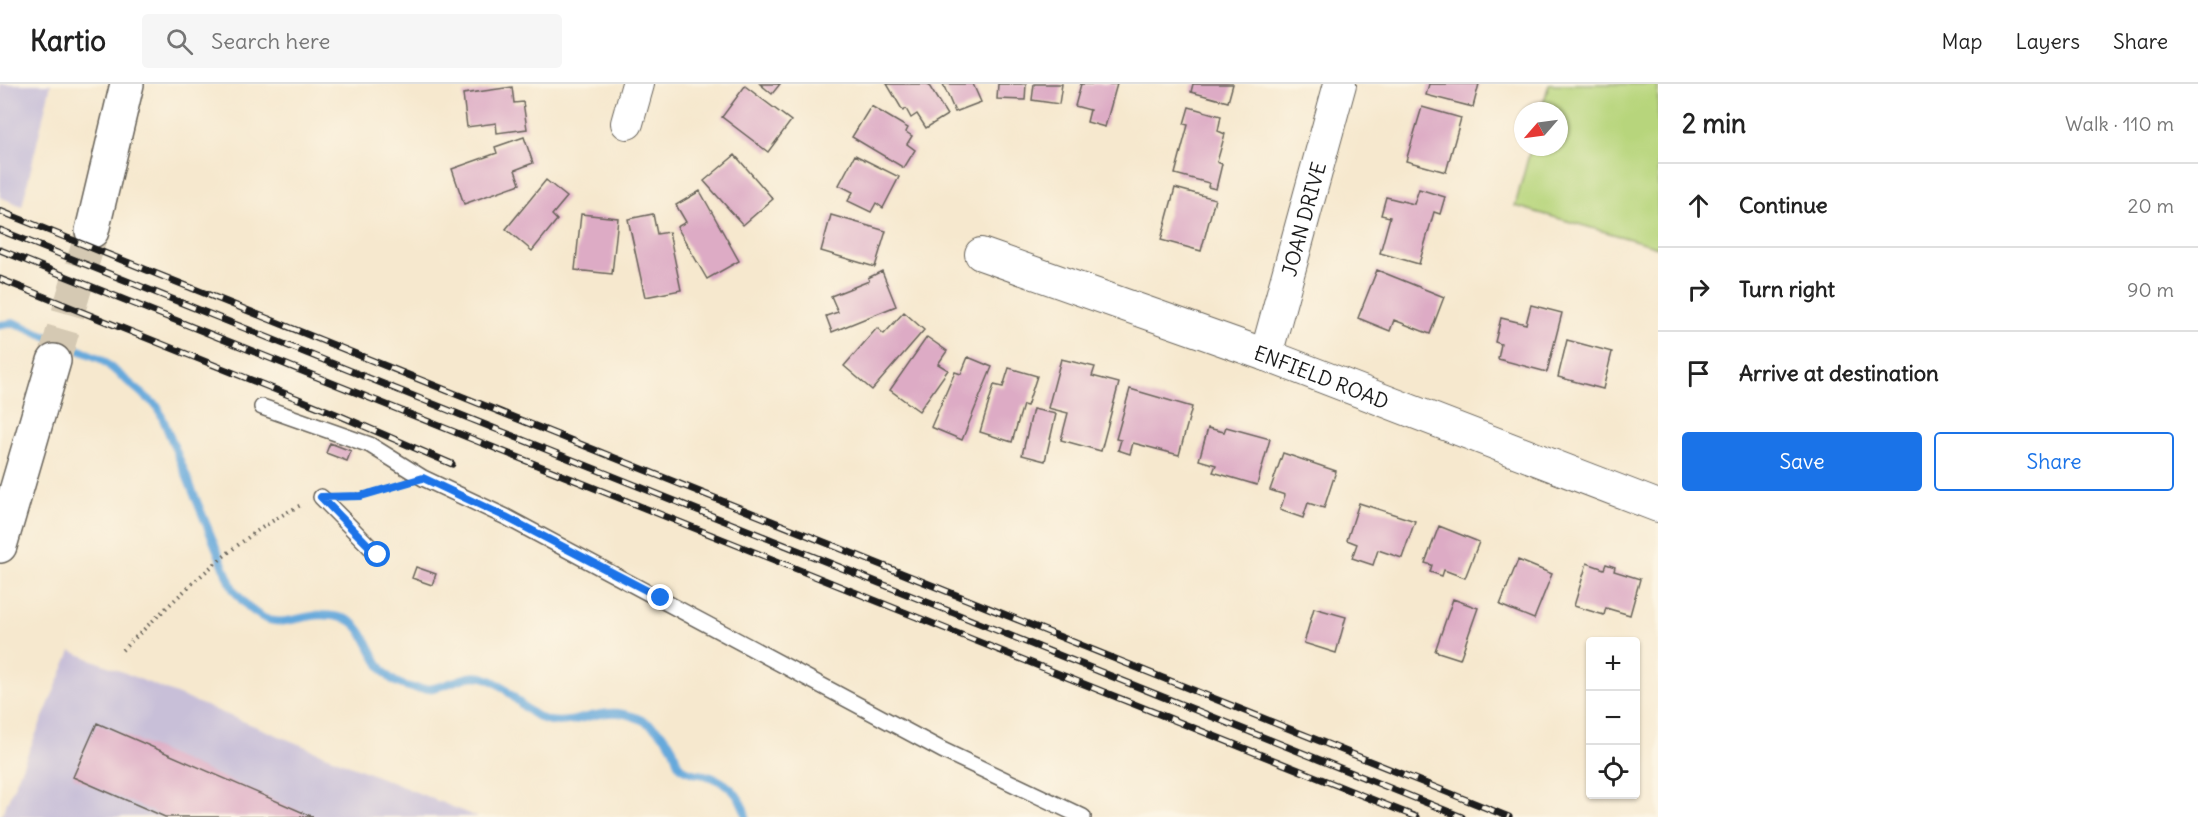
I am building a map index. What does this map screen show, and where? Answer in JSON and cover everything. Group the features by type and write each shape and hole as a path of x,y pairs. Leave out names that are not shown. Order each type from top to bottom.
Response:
{"street":[{"path":"92,231 127,84"},
{"path":"627,123 638,84"},
{"name":"JOAN DRIVE","path":"1266,355 1340,84"},
{"name":"ENFIELD ROAD","path":"981,254 1266,355 1658,506"},
{"path":"0,546 54,361"}],"lane":[{"path":"262,407 370,445 423,478 526,527 942,750 1083,817"},
{"path":"321,497 378,555"}],"path":[{"path":"122,650 206,570 267,521 314,498 361,496 423,478"}],"shaded area":[{"path":"0,84 51,84 22,206 0,197"},
{"path":"71,651 477,817 1,817"}],"green space":[{"path":"1549,84 1658,84 1658,247 1515,206 1529,156 1568,156 1568,102 1544,102"}],"building":[{"path":"760,84 780,84 772,94"},
{"path":"887,84 928,84 947,115 926,128 917,114 911,118 906,109 903,111"},
{"path":"943,84 973,84 981,102 955,112"},
{"path":"998,84 1026,84 1025,100 997,99"},
{"path":"1034,84 1062,84 1059,104 1032,100"},
{"path":"1081,84 1117,84 1105,127 1087,122 1090,110 1075,106"},
{"path":"1193,84 1233,84 1228,102 1191,92"},
{"path":"1429,84 1479,84 1473,107 1426,95"},
{"path":"745,86 791,121 768,152 722,117"},
{"path":"512,87 514,103 523,102 527,129 497,133 496,123 467,127 463,94"},
{"path":"871,106 908,128 906,132 912,136 907,144 915,150 904,168 852,137"},
{"path":"1189,107 1221,116 1218,131 1225,134 1217,162 1222,164 1216,189 1208,187 1209,183 1175,174 1188,125 1184,124"},
{"path":"1422,107 1461,118 1446,172 1406,161"},
{"path":"524,137 533,163 515,170 520,184 464,204 452,169 497,153 495,147"},
{"path":"735,155 773,199 743,225 704,181"},
{"path":"855,155 899,177 883,208 876,203 871,212 848,201 853,192 839,185"},
{"path":"546,180 567,197 552,215 557,220 532,251 506,229"},
{"path":"1175,188 1215,199 1201,251 1161,240"},
{"path":"1419,189 1445,197 1440,214 1434,212 1419,264 1380,253 1390,217 1381,215 1386,197 1414,204"},
{"path":"700,191 739,261 707,279 677,227 686,222 676,205"},
{"path":"581,214 618,218 612,274 575,270"},
{"path":"653,214 657,234 669,232 681,290 645,297 628,219"},
{"path":"831,215 886,231 875,267 821,251"},
{"path":"1377,270 1444,297 1430,334 1394,320 1390,331 1358,318"},
{"path":"882,271 896,306 832,332 826,316 838,312 831,296 869,281 868,278"},
{"path":"1531,305 1562,313 1547,372 1498,359 1501,344 1495,342 1501,318 1526,324"},
{"path":"904,312 924,330 872,390 844,366 877,328 884,334"},
{"path":"927,337 947,351 938,364 948,370 919,411 890,390"},
{"path":"1567,340 1612,352 1603,389 1558,377"},
{"path":"968,357 992,367 962,440 931,427 955,372 961,374"},
{"path":"1061,359 1095,367 1092,376 1119,383 1101,451 1061,440 1068,413 1048,408"},
{"path":"1009,368 1037,376 1027,406 1023,405 1012,442 980,432 994,385 1003,387"},
{"path":"1130,389 1192,407 1179,455 1133,443 1130,454 1118,450 1121,440 1116,439"},
{"path":"1033,409 1056,414 1045,461 1022,455"},
{"path":"1226,427 1270,439 1257,485 1213,472 1216,465 1199,460 1208,428 1224,432"},
{"path":"330,443 351,451 347,461 326,453"},
{"path":"1283,453 1336,471 1324,508 1308,503 1303,518 1280,510 1285,495 1270,490"},
{"path":"1359,503 1415,521 1402,558 1378,550 1373,565 1352,558 1357,544 1347,540"},
{"path":"1439,526 1479,542 1465,578 1444,570 1442,576 1430,572 1432,565 1425,563"},
{"path":"1518,560 1552,574 1534,619 1500,605"},
{"path":"1587,563 1604,569 1606,564 1615,567 1614,571 1640,579 1630,615 1606,608 1604,615 1574,606"},
{"path":"416,567 436,574 432,585 412,578"},
{"path":"1453,599 1478,608 1460,659 1435,651"},
{"path":"1314,608 1346,617 1336,653 1304,643"},
{"path":"97,723 313,817 165,817 73,777"}],"waterway":[{"path":"0,325 15,323 101,359 158,407 233,589 249,607 263,617 276,621 328,615 346,619 361,631 377,661 390,678 414,688 426,689 474,676 483,677 501,686 532,713 550,721 567,721 609,713 626,714 642,720 664,736 683,769 712,777 732,790 741,802 746,817"}],"tunnel":[{"path":"54,361 92,231"}],"railway":[{"path":"0,211 1509,817"},
{"path":"0,230 1462,817"},
{"path":"0,250 1416,817"},
{"path":"0,279 336,414 452,464"}],"route":[{"path":"378,555 321,497 361,496 423,478 506,517 661,598"}]}
